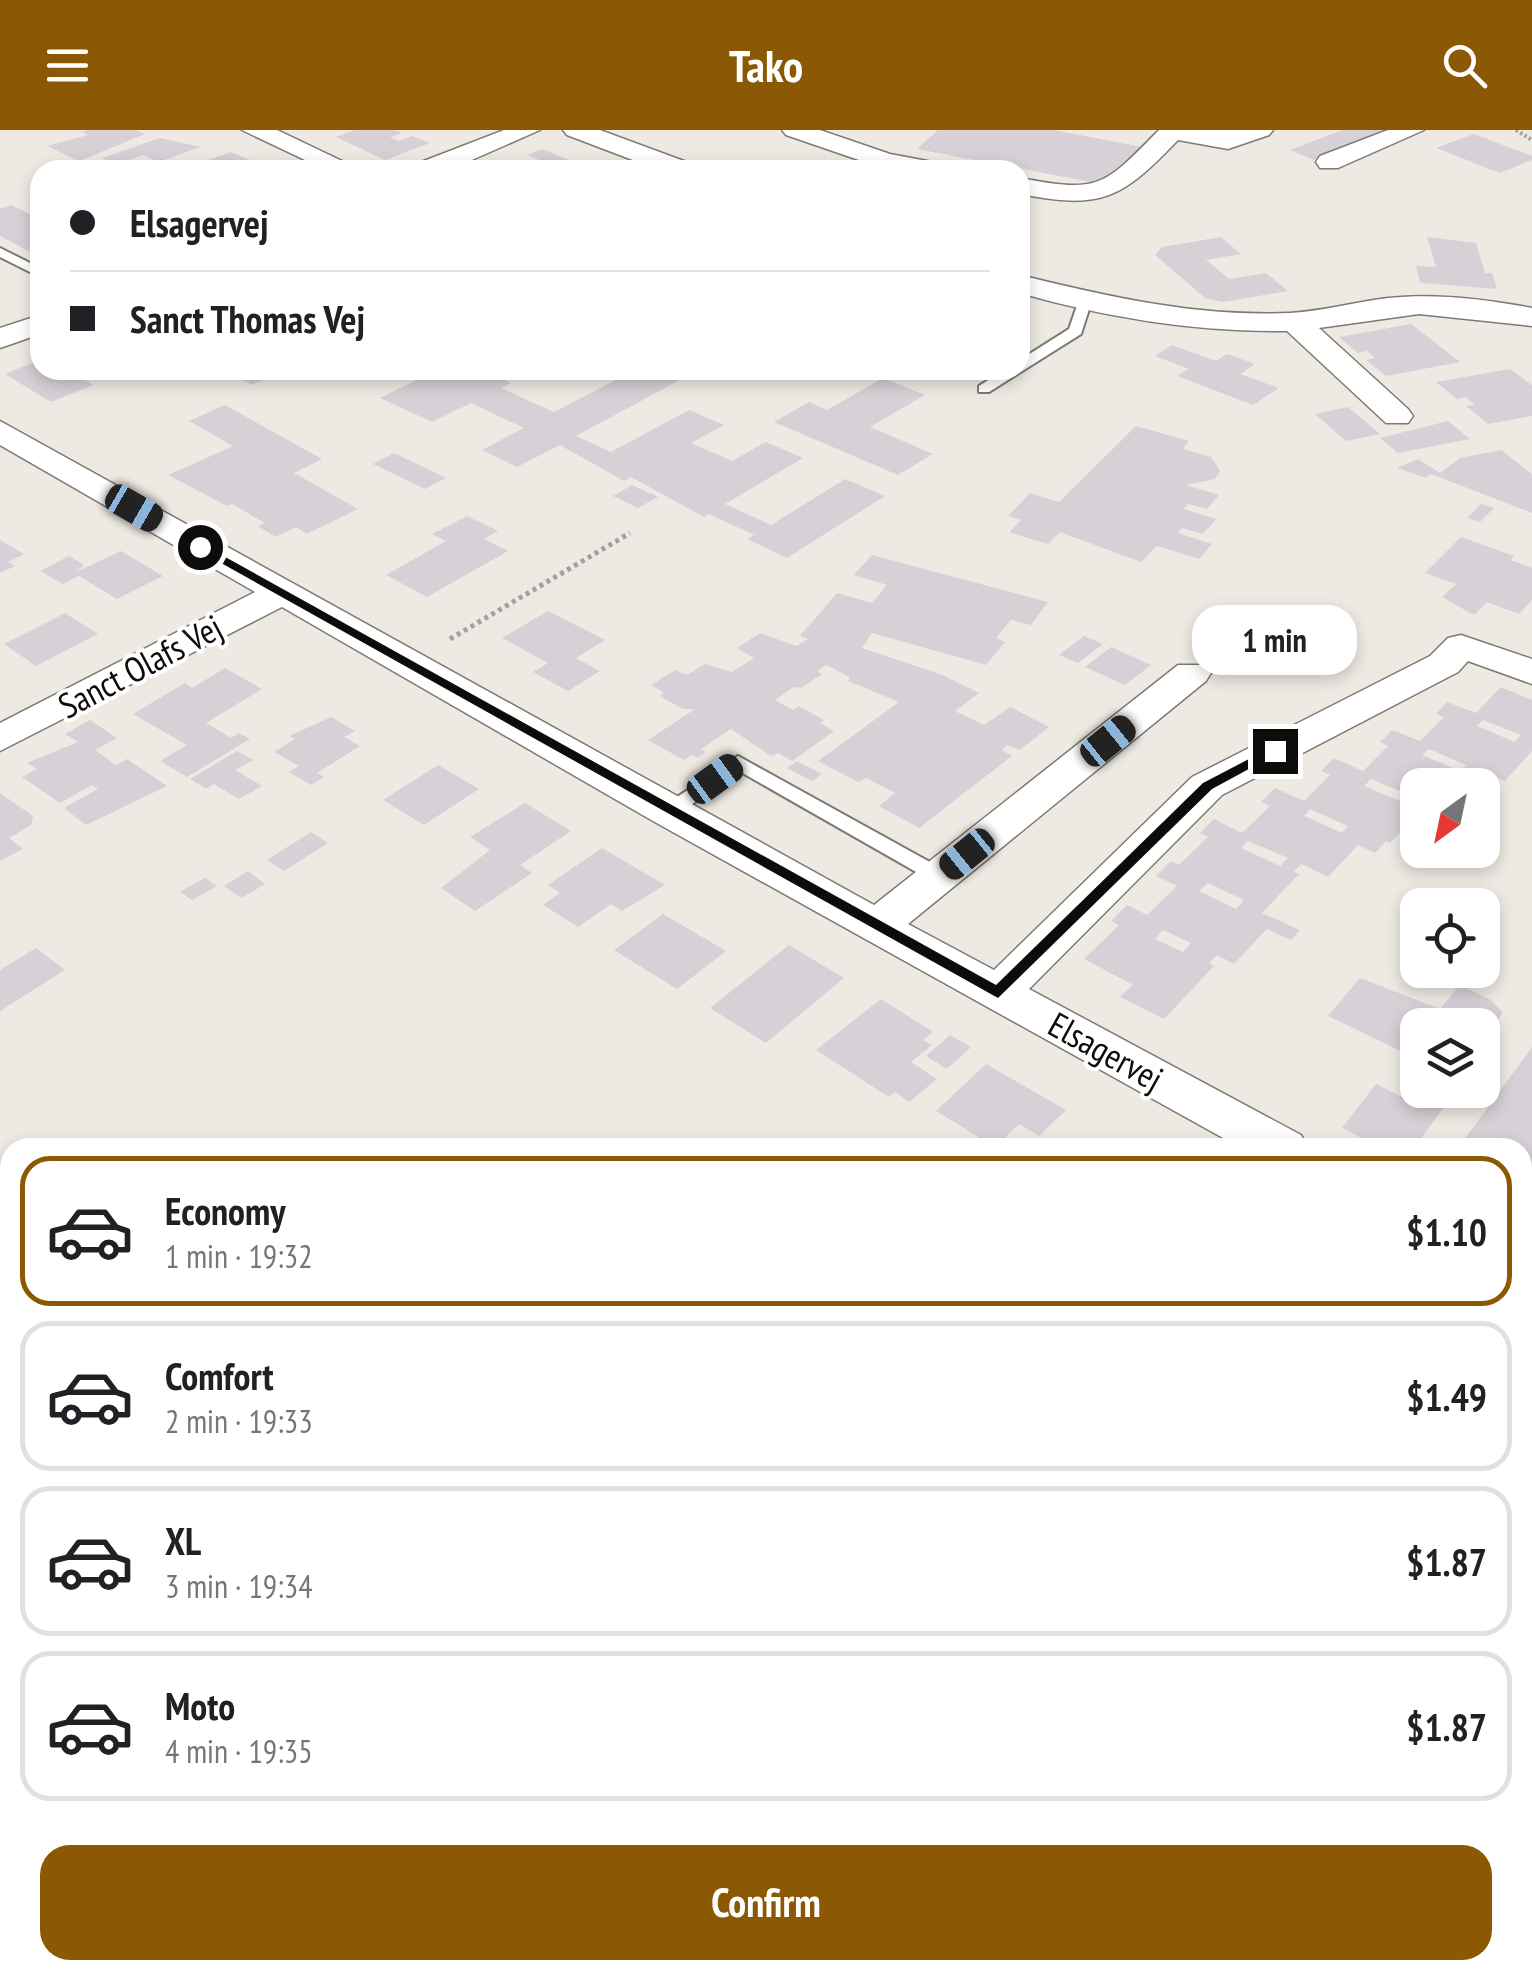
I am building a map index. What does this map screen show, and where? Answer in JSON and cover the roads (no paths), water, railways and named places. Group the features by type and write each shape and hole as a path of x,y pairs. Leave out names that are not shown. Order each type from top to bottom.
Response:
{"street":[{"path":"255,130 325,160"},
{"path":"450,160 527,130"},
{"path":"576,130 656,160"},
{"path":"795,130 885,160"},
{"path":"1030,187 1098,196 1114,189 1172,131 1228,142 1260,130"},
{"path":"1330,162 1411,130"},
{"path":"1030,287 1084,303 1166,319 1296,322 1401,306 1447,305 1532,317"},
{"path":"1296,322 1397,416"},
{"path":"0,340 30,328"},
{"name":"Elsagervej","path":"0,432 668,812 1264,1138"},
{"name":"Sanct Olafs Vej","path":"0,739 281,593"},
{"path":"998,993 1208,786 1444,664 1461,646 1532,672"},
{"path":"876,926 1192,673"}],"lane":[{"path":"0,252 30,268"},
{"path":"1030,360 1076,331 1084,303"},
{"path":"984,389 998,380"},
{"path":"668,812 738,762 939,876"}]}
